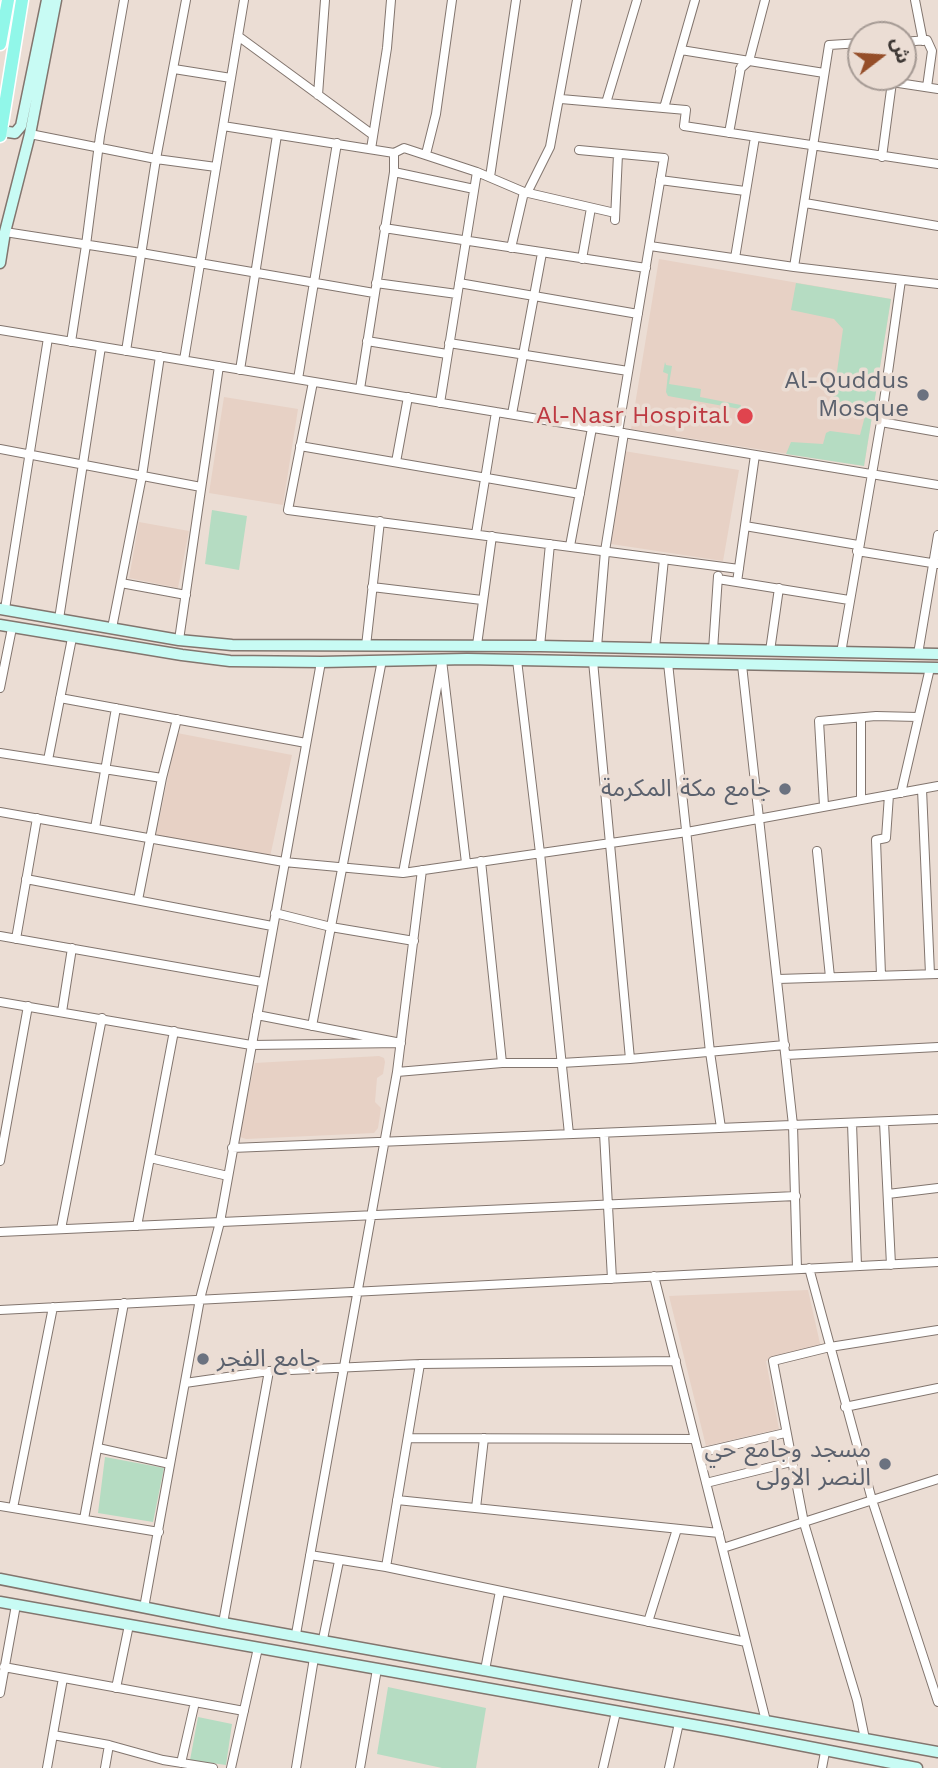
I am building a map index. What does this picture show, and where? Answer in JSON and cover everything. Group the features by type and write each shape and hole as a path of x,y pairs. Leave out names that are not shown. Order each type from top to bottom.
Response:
{"main road":[{"path":"0,44 8,0"},
{"path":"0,134 22,0"}],"street":[{"path":"0,134 15,133 21,126 47,0"},
{"path":"0,263 5,232 30,134 56,0"},
{"path":"71,342 124,0"},
{"path":"126,351 156,159 187,0"},
{"path":"184,360 244,0"},
{"path":"318,95 325,0"},
{"path":"371,149 387,48 391,0"},
{"path":"426,154 436,114 452,0"},
{"path":"490,177 516,0"},
{"path":"511,248 525,193 550,147 561,99 577,0"},
{"path":"606,103 637,0"},
{"path":"664,108 695,0"},
{"path":"729,132 744,63 765,0"},
{"path":"915,0 923,41"},
{"path":"238,36 373,135"},
{"path":"917,41 927,40 935,50 927,87"},
{"path":"794,267 829,45 847,44"},
{"path":"681,50 744,63 824,73"},
{"path":"174,69 231,78"},
{"path":"882,157 892,82 938,89"},
{"path":"561,99 686,110 684,126 938,164"},
{"path":"223,127 394,153 404,148 477,172 525,193 592,208 615,217 618,154"},
{"path":"30,134 156,159 216,167"},
{"path":"240,370 277,135"},
{"path":"735,258 755,137"},
{"path":"298,379 337,144"},
{"path":"579,150 664,158 628,371 605,551 597,646"},
{"path":"360,389 394,172 394,153"},
{"path":"394,172 474,189"},
{"path":"440,402 477,172"},
{"path":"660,180 746,191"},
{"path":"805,203 938,226"},
{"path":"582,259 592,208"},
{"path":"384,228 646,268"},
{"path":"5,232 374,293"},
{"path":"650,246 938,284"},
{"path":"512,414 541,253"},
{"path":"841,653 881,422 901,280"},
{"path":"376,283 457,294"},
{"path":"459,283 638,314"},
{"path":"0,330 938,485"},
{"path":"48,338 2,609 179,640 232,645 597,646 938,654"},
{"path":"367,341 447,354"},
{"path":"449,343 628,371"},
{"path":"59,619 85,465 101,347"},
{"path":"112,628 142,476 160,356"},
{"path":"179,640 219,366"},
{"path":"313,382 288,510 738,569"},
{"path":"396,463 408,397"},
{"path":"476,534 496,412"},
{"path":"881,422 938,432"},
{"path":"570,546 592,428"},
{"path":"300,446 580,494"},
{"path":"0,449 201,486"},
{"path":"737,582 755,455"},
{"path":"366,646 380,522"},
{"path":"745,526 936,564"},
{"path":"918,654 936,564 938,534"},
{"path":"477,645 492,536"},
{"path":"540,646 550,544"},
{"path":"655,648 664,559"},
{"path":"712,664 720,566"},
{"path":"718,579 849,600"},
{"path":"121,583 186,595"},
{"path":"372,587 482,600"},
{"path":"770,651 779,589"},
{"path":"0,625 230,661 516,660 934,668 918,717 901,793"},
{"path":"0,688 12,628"},
{"path":"48,760 72,638"},
{"path":"312,1026 382,660"},
{"path":"442,660 466,863"},
{"path":"403,873 442,660"},
{"path":"516,660 540,853 569,1134"},
{"path":"593,661 630,1059"},
{"path":"144,1608 200,1299 220,1222 321,662"},
{"path":"668,663 710,1052 721,1128"},
{"path":"742,665 786,1045 793,1125 797,1269"},
{"path":"60,698 306,743"},
{"path":"95,828 116,708"},
{"path":"824,806 819,721 918,717"},
{"path":"861,718 861,799"},
{"path":"138,900 162,778 177,719"},
{"path":"0,753 162,778"},
{"path":"0,812 284,862 403,873 687,832 938,786"},
{"path":"778,979 934,974 922,789"},
{"path":"881,975 876,840 886,838 889,795"},
{"path":"16,939 37,818"},
{"path":"817,851 830,977"},
{"path":"481,861 502,1063"},
{"path":"296,1634 397,1072 422,870"},
{"path":"26,878 272,926"},
{"path":"275,913 331,927 414,941"},
{"path":"0,936 262,982"},
{"path":"62,1012 72,948"},
{"path":"0,1002 251,1045 401,1042"},
{"path":"0,1161 28,1006"},
{"path":"257,1015 401,1042"},
{"path":"61,1229 102,1018"},
{"path":"137,1226 174,1031"},
{"path":"397,1072 502,1063 630,1059 786,1045"},
{"path":"786,1055 938,1047"},
{"path":"233,1148 938,1119"},
{"path":"884,1122 891,1265"},
{"path":"852,1123 857,1266"},
{"path":"604,1133 611,1279"},
{"path":"150,1158 228,1176"},
{"path":"888,1194 938,1188"},
{"path":"0,1232 796,1196"},
{"path":"0,1310 938,1262"},
{"path":"809,1269 872,1500 938,1702"},
{"path":"654,1276 766,1721"},
{"path":"85,1519 124,1303"},
{"path":"13,1508 52,1307"},
{"path":"865,1738 857,1700 804,1523 773,1362 830,1347 938,1330"},
{"path":"185,1383 269,1371 343,1367 676,1362"},
{"path":"386,1567 420,1364"},
{"path":"223,1623 269,1371"},
{"path":"845,1407 938,1388"},
{"path":"699,1453 785,1433"},
{"path":"408,1437 695,1439"},
{"path":"476,1508 484,1438"},
{"path":"98,1448 170,1464"},
{"path":"706,1483 791,1462"},
{"path":"723,1548 938,1479"},
{"path":"397,1500 719,1533"},
{"path":"0,1506 159,1532"},
{"path":"648,1622 677,1529"},
{"path":"310,1555 386,1567 746,1642"},
{"path":"323,1639 339,1561"},
{"path":"0,1579 223,1623 296,1634 938,1752"},
{"path":"485,1670 500,1591"},
{"path":"0,1602 727,1731 885,1765 917,1768"},
{"path":"0,1693 16,1605"},
{"path":"116,1688 129,1625"},
{"path":"344,1663 347,1644"},
{"path":"231,1768 258,1648"},
{"path":"296,1768 314,1658"},
{"path":"5,1667 244,1711"},
{"path":"360,1768 377,1669"},
{"path":"47,1768 63,1678"},
{"path":"181,1763 195,1702"},
{"path":"603,1768 615,1712"},
{"path":"727,1731 730,1715"},
{"path":"669,1768 679,1723"},
{"path":"53,1735 109,1745 162,1764 181,1763 213,1768"},
{"path":"105,1768 109,1745"},
{"path":"822,1768 825,1752"}],"shaded area":[{"path":"659,259 891,299 864,466 631,429"},
{"path":"224,397 298,409 283,505 209,493"},
{"path":"624,451 739,470 723,561 611,544"},
{"path":"139,522 189,531 178,588 129,578"},
{"path":"177,733 292,755 270,857 156,835"},
{"path":"379,1056 384,1058 385,1062 383,1074 377,1078 375,1102 381,1108 378,1128 374,1133 246,1139 240,1137 255,1063"},
{"path":"808,1290 821,1348 766,1361 779,1429 706,1446 669,1296"}],"green space":[{"path":"796,283 891,299 864,466 786,454 791,442 823,444 826,433 830,431 860,435 865,416 862,413 832,407 843,329 834,319 791,310"},
{"path":"665,362 666,365 672,366 669,384 701,389 700,397 741,405 740,409 668,396 668,374 663,372"},
{"path":"212,510 247,516 239,570 205,564"},
{"path":"105,1457 164,1468 153,1522 98,1513"},
{"path":"388,1687 486,1708 476,1768 442,1768 377,1754"},
{"path":"198,1717 232,1724 226,1765 190,1760"}],"place":[{"name":"Al-Quddus Mosque","path":"923,395"},
{"name":"Al-Nasr Hospital","path":"745,416"},
{"name":"جامع مكة المكرمة","path":"785,789"},
{"name":"جامع الفجر","path":"203,1359"},
{"name":"مسجد وجامع حي النصر الاولى","path":"885,1464"}]}
